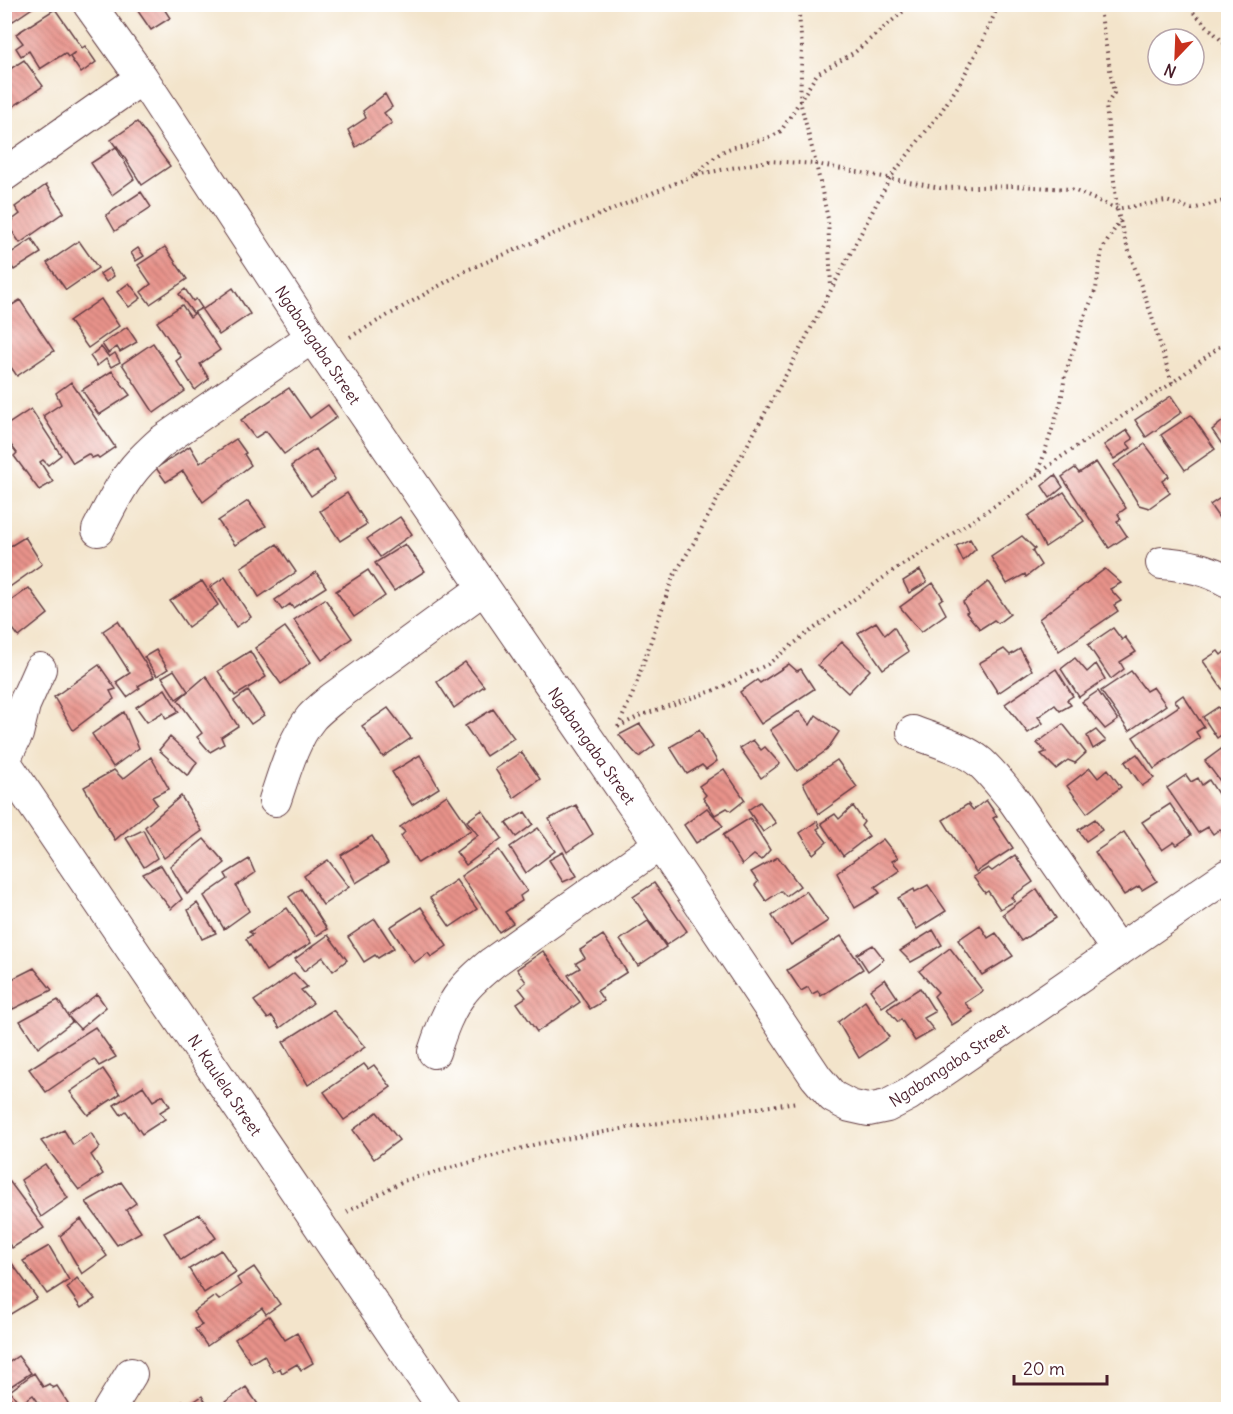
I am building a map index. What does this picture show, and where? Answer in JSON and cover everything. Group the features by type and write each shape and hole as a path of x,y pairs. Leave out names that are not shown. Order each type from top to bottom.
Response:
{"street":[{"name":"Ngabangaba Street","path":"89,4 142,78 317,345 660,844 816,1077 833,1097 850,1106 868,1110 887,1106 917,1089 1228,875"},
{"path":"4,175 142,78"},
{"path":"98,530 126,481 161,442 317,345"},
{"path":"1162,563 1188,566 1214,573 1228,581"},
{"path":"275,800 287,764 311,719 332,699 484,588"},
{"path":"4,761 17,734 24,705 40,669"},
{"path":"913,732 962,751 981,763 998,781 1118,951"},
{"name":"N. Kaulela Street","path":"4,761 445,1410"},
{"path":"434,1052 452,1007 474,979 492,963 660,844"},
{"path":"109,1410 130,1374"}],"path":[{"path":"798,4 802,47 800,101 828,219 831,289"},
{"path":"695,175 724,151 774,136 781,130 817,74 855,52 912,4"},
{"path":"603,761 633,693 673,578 890,178 960,83 999,4"},
{"path":"1099,4 1114,93 1106,106 1117,209 1172,383"},
{"path":"1185,4 1228,47"},
{"path":"317,345 467,270 695,175 768,161 816,164 940,188 1015,186 1071,189 1117,209 1166,201 1192,209 1228,200"},
{"path":"1036,476 1061,402 1065,375 1096,289 1102,250 1120,220"},
{"path":"618,727 639,716 718,688 768,664 894,570 1018,490 1058,459 1172,383 1228,340"},
{"path":"320,1226 403,1181 537,1144 833,1097"}],"building":[{"path":"4,4 38,4 13,21 4,9"},
{"path":"133,4 161,4 170,18 151,30"},
{"path":"55,9 82,48 85,46 96,62 81,73 70,57 75,52 68,57 65,53 40,69 29,51 21,56 16,48 23,43 16,34"},
{"path":"24,60 43,86 11,108 4,99 4,73"},
{"path":"385,94 392,107 384,113 392,123 356,147 348,130 366,118 363,111"},
{"path":"137,122 170,166 142,185 111,140"},
{"path":"116,147 134,179 112,195 91,163"},
{"path":"46,185 64,212 20,243 7,224 20,214 15,207"},
{"path":"141,192 151,207 115,231 106,215"},
{"path":"32,239 41,253 14,270 5,257"},
{"path":"79,241 98,268 66,290 47,263"},
{"path":"165,247 187,279 150,304 141,292 151,284 138,265"},
{"path":"138,248 144,256 136,261 131,253"},
{"path":"109,268 114,276 106,282 100,274"},
{"path":"129,283 141,298 129,307 117,292"},
{"path":"233,288 250,314 219,335 202,310"},
{"path":"185,289 193,301 196,299 202,308 193,313 179,294"},
{"path":"101,299 119,326 88,348 69,321"},
{"path":"20,300 54,351 17,376 4,357 4,310"},
{"path":"182,305 190,317 195,313 220,350 200,364 209,379 195,390 176,361 181,357 157,322"},
{"path":"127,327 137,342 120,352 117,347 108,353 102,344"},
{"path":"153,343 185,391 154,413 122,364"},
{"path":"101,347 109,357 115,353 120,362 111,367 106,359 97,366 90,356"},
{"path":"112,371 130,395 99,415 82,390"},
{"path":"71,382 115,447 99,458 97,456 92,458 88,454 73,463 43,416 61,404 56,393"},
{"path":"289,388 310,418 328,405 337,417 284,454 266,431 255,438 241,420"},
{"path":"1171,396 1182,412 1146,437 1135,420"},
{"path":"31,409 61,455 48,465 43,460 40,462 53,482 39,490 14,456 17,453 4,436 4,427"},
{"path":"1191,415 1215,449 1185,470 1161,435"},
{"path":"1228,417 1228,453 1212,430"},
{"path":"1127,430 1133,439 1127,443 1131,448 1114,459 1104,445"},
{"path":"236,439 251,465 203,502 183,471 166,482 156,468 190,446 200,463"},
{"path":"1145,444 1169,476 1162,481 1170,493 1149,508 1139,505 1114,465"},
{"path":"316,449 335,479 311,496 291,466"},
{"path":"1096,462 1126,508 1118,514 1121,519 1117,521 1127,536 1109,548 1062,477 1075,468 1079,473"},
{"path":"1055,475 1063,487 1050,498 1042,486"},
{"path":"1064,492 1084,521 1045,547 1028,516"},
{"path":"347,493 367,524 340,541 320,511"},
{"path":"1228,493 1228,511 1219,518 1210,505"},
{"path":"248,501 266,526 235,545 218,521"},
{"path":"400,517 412,534 380,557 367,539"},
{"path":"1022,536 1035,549 1032,551 1041,565 1026,577 1025,574 1007,584 991,557"},
{"path":"25,537 42,564 4,591 4,550"},
{"path":"970,539 976,549 963,561 956,546"},
{"path":"277,544 296,572 259,597 241,567"},
{"path":"405,544 425,571 394,591 375,563"},
{"path":"1105,569 1121,583 1110,589 1121,601 1114,605 1118,611 1059,651 1039,619"},
{"path":"368,570 385,596 354,617 336,591"},
{"path":"920,570 927,582 909,593 903,581"},
{"path":"316,572 326,587 293,608 290,604 282,610 275,600"},
{"path":"225,577 251,617 236,627 210,587"},
{"path":"202,581 218,605 188,627 170,601"},
{"path":"988,582 1010,614 998,623 994,620 980,629 966,613 968,612 963,602"},
{"path":"933,583 943,598 939,601 946,614 921,632 900,607"},
{"path":"29,588 48,614 19,637 4,617 4,606"},
{"path":"325,599 352,638 322,660 294,620"},
{"path":"118,621 154,677 138,686 140,688 127,697 116,682 130,673 103,631"},
{"path":"876,622 885,635 894,627 908,652 883,669 858,633"},
{"path":"285,627 311,662 281,684 255,648"},
{"path":"1113,628 1122,640 1125,637 1136,652 1120,662 1124,669 1111,679 1088,645"},
{"path":"842,642 870,670 848,693 818,665"},
{"path":"1004,649 1010,655 1020,649 1032,670 998,693 979,663"},
{"path":"1228,649 1228,690 1225,693 1203,661 1218,651 1221,655"},
{"path":"156,650 168,669 157,676 144,657"},
{"path":"250,651 266,677 235,696 218,671"},
{"path":"1075,658 1087,672 1096,664 1105,679 1079,697 1061,669"},
{"path":"465,662 484,686 454,708 437,682"},
{"path":"789,664 797,671 801,669 814,689 761,724 740,692 757,680 760,683"},
{"path":"99,665 116,689 110,691 114,699 73,730 54,697"},
{"path":"1056,669 1073,696 1067,700 1071,705 1060,711 1055,705 1038,717 1043,723 1028,733 1005,704"},
{"path":"174,670 188,691 176,699 162,677"},
{"path":"1131,671 1146,691 1153,687 1166,705 1129,731 1101,691"},
{"path":"206,676 238,726 221,737 224,744 210,752 197,737 202,733 178,700"},
{"path":"165,689 179,712 166,719 163,712 147,722 136,707"},
{"path":"248,691 264,715 251,724 234,701"},
{"path":"1098,691 1118,720 1105,729 1082,702"},
{"path":"1183,695 1204,727 1196,732 1200,738 1154,769 1133,737 1179,706 1175,701"},
{"path":"1218,707 1228,721 1228,730 1217,738 1203,717"},
{"path":"388,708 411,738 383,757 362,726"},
{"path":"493,709 514,738 486,756 465,726"},
{"path":"799,711 810,725 816,715 839,732 827,750 797,771 770,730"},
{"path":"124,712 139,748 113,767 92,734"},
{"path":"640,724 655,745 639,757 619,735"},
{"path":"1063,724 1086,753 1075,763 1068,760 1056,769 1041,754 1046,752 1037,743"},
{"path":"699,730 717,761 706,769 702,765 687,774 670,747"},
{"path":"1096,730 1106,741 1093,749 1087,736"},
{"path":"170,737 197,762 188,776 159,750"},
{"path":"753,740 761,750 765,747 780,764 761,778 740,748"},
{"path":"1228,744 1228,787 1226,783 1223,785 1205,761"},
{"path":"521,752 540,779 514,798 495,769"},
{"path":"1137,754 1154,778 1142,786 1125,762"},
{"path":"420,755 439,788 412,805 392,772"},
{"path":"151,757 169,789 152,797 157,804 115,840 84,787 114,770 123,779"},
{"path":"837,760 857,787 819,814 803,783"},
{"path":"1090,768 1098,778 1108,769 1121,787 1087,813 1067,786"},
{"path":"724,769 745,800 731,811 727,808 715,815 703,798 706,795 699,786"},
{"path":"1186,775 1191,782 1198,778 1202,785 1209,780 1226,806 1228,805 1227,838 1220,829 1213,834 1208,827 1198,833 1167,788"},
{"path":"447,795 471,830 418,863 401,836 405,832 400,827"},
{"path":"181,796 202,831 164,858 145,827"},
{"path":"986,800 997,816 993,818 1013,848 976,872 943,820 968,804 973,810"},
{"path":"760,802 776,823 763,832 748,810"},
{"path":"1170,804 1191,835 1177,845 1174,842 1162,850 1142,822"},
{"path":"576,805 593,834 567,852 549,819"},
{"path":"853,806 864,822 861,826 869,836 843,856 821,823 835,814 839,819"},
{"path":"707,808 723,826 696,843 684,825"},
{"path":"482,810 502,838 466,865 456,852 478,835 467,821"},
{"path":"525,812 533,824 516,837 506,823"},
{"path":"750,818 770,850 761,860 754,855 742,865 723,835"},
{"path":"1095,819 1102,830 1086,841 1078,830"},
{"path":"817,821 820,827 817,829 827,842 813,854 800,833"},
{"path":"538,828 555,851 526,873 510,847"},
{"path":"143,830 157,858 144,867 126,838"},
{"path":"1124,832 1157,881 1142,890 1139,886 1124,895 1095,852"},
{"path":"372,836 388,863 356,883 341,855"},
{"path":"204,839 225,863 187,894 170,866"},
{"path":"883,839 898,858 892,861 900,870 875,887 880,893 855,908 837,873"},
{"path":"499,850 527,891 520,896 522,901 505,912 513,923 499,932 461,876"},
{"path":"563,852 577,876 563,882 549,860"},
{"path":"1015,855 1033,882 1011,897 1015,901 1000,909 988,891 985,893 973,877 988,868 992,871"},
{"path":"778,857 800,886 786,896 781,891 766,901 755,885 758,882 751,872"},
{"path":"249,859 255,873 236,886 249,911 224,929 204,896 228,879 225,874"},
{"path":"328,860 349,887 323,905 304,876"},
{"path":"161,865 182,899 171,909 143,874"},
{"path":"456,880 477,909 450,927 430,898"},
{"path":"654,883 687,931 666,945 633,897"},
{"path":"928,885 946,911 917,929 898,898 914,889 915,892"},
{"path":"301,889 327,929 316,936 289,897"},
{"path":"1037,889 1056,918 1021,941 1003,914"},
{"path":"806,891 828,921 791,945 772,916"},
{"path":"197,903 216,933 202,939 188,910"},
{"path":"421,907 447,946 431,957 428,953 414,963 390,927"},
{"path":"287,908 311,943 266,971 246,939 253,934 249,932"},
{"path":"375,919 394,948 378,958 375,955 364,962 348,937"},
{"path":"648,921 666,947 638,966 620,940"},
{"path":"980,925 988,938 996,933 1013,956 982,975 958,940"},
{"path":"933,930 942,945 911,962 900,951"},
{"path":"328,935 347,960 333,971 323,957 304,971 295,959"},
{"path":"603,935 627,972 597,991 604,1001 590,1009 568,975 580,968 576,963 585,958 580,950"},
{"path":"841,936 863,969 821,996 818,991 812,994 808,987 801,991 787,970"},
{"path":"873,945 884,959 868,971 857,954"},
{"path":"950,948 983,991 965,1003 973,1012 952,1025 934,996 938,992 919,971"},
{"path":"543,951 580,1002 537,1032 517,1003 526,997 519,988 526,982 517,969"},
{"path":"34,968 52,990 13,1009 4,998 4,983"},
{"path":"294,973 307,987 301,990 313,1003 280,1028 272,1016 268,1019 254,1001"},
{"path":"885,979 897,997 882,1007 870,990"},
{"path":"920,988 935,1012 924,1018 934,1030 915,1041 901,1019 898,1022 887,1009"},
{"path":"97,994 106,1007 80,1029 68,1016"},
{"path":"58,1000 72,1022 38,1048 20,1021"},
{"path":"865,1001 889,1037 859,1058 838,1022"},
{"path":"333,1010 365,1047 308,1085 283,1042"},
{"path":"95,1027 116,1057 99,1066 94,1059 46,1092 29,1069"},
{"path":"364,1064 368,1069 374,1065 391,1087 344,1120 324,1092"},
{"path":"103,1069 120,1094 88,1115 70,1092"},
{"path":"143,1086 153,1101 163,1095 170,1106 160,1112 165,1119 142,1134 126,1111 121,1115 114,1105"},
{"path":"377,1112 399,1140 374,1159 353,1130"},
{"path":"64,1130 73,1145 91,1133 100,1147 91,1155 103,1174 79,1190 41,1141"},
{"path":"45,1164 68,1198 41,1217 21,1180"},
{"path":"4,1174 44,1228 12,1248 4,1237"},
{"path":"121,1182 136,1203 126,1210 141,1232 117,1245 86,1202"},
{"path":"200,1214 216,1238 181,1260 164,1233"},
{"path":"81,1219 107,1256 82,1274 60,1236"},
{"path":"49,1246 69,1280 47,1294 23,1261"},
{"path":"221,1250 236,1272 204,1293 189,1269"},
{"path":"6,1255 37,1298 4,1318 4,1256"},
{"path":"254,1267 280,1304 266,1314 262,1308 207,1346 195,1329 202,1325 193,1312 215,1296 219,1300 241,1285 237,1278"},
{"path":"77,1278 95,1299 81,1308 67,1288"},
{"path":"269,1316 285,1340 297,1333 313,1363 301,1370 297,1364 282,1373 280,1368 273,1372 264,1355 251,1363 235,1339"},
{"path":"18,1356 31,1373 8,1388 4,1385 4,1366"},
{"path":"34,1373 43,1387 49,1384 53,1388 57,1386 68,1403 58,1410 44,1410 33,1395 20,1404 10,1391"},
{"path":"246,1387 262,1410 224,1410 221,1405"},
{"path":"4,1390 14,1402 4,1408"},
{"path":"202,1396 210,1410 170,1410 183,1401 186,1407"},
{"path":"35,1402 40,1410 24,1410"}]}
